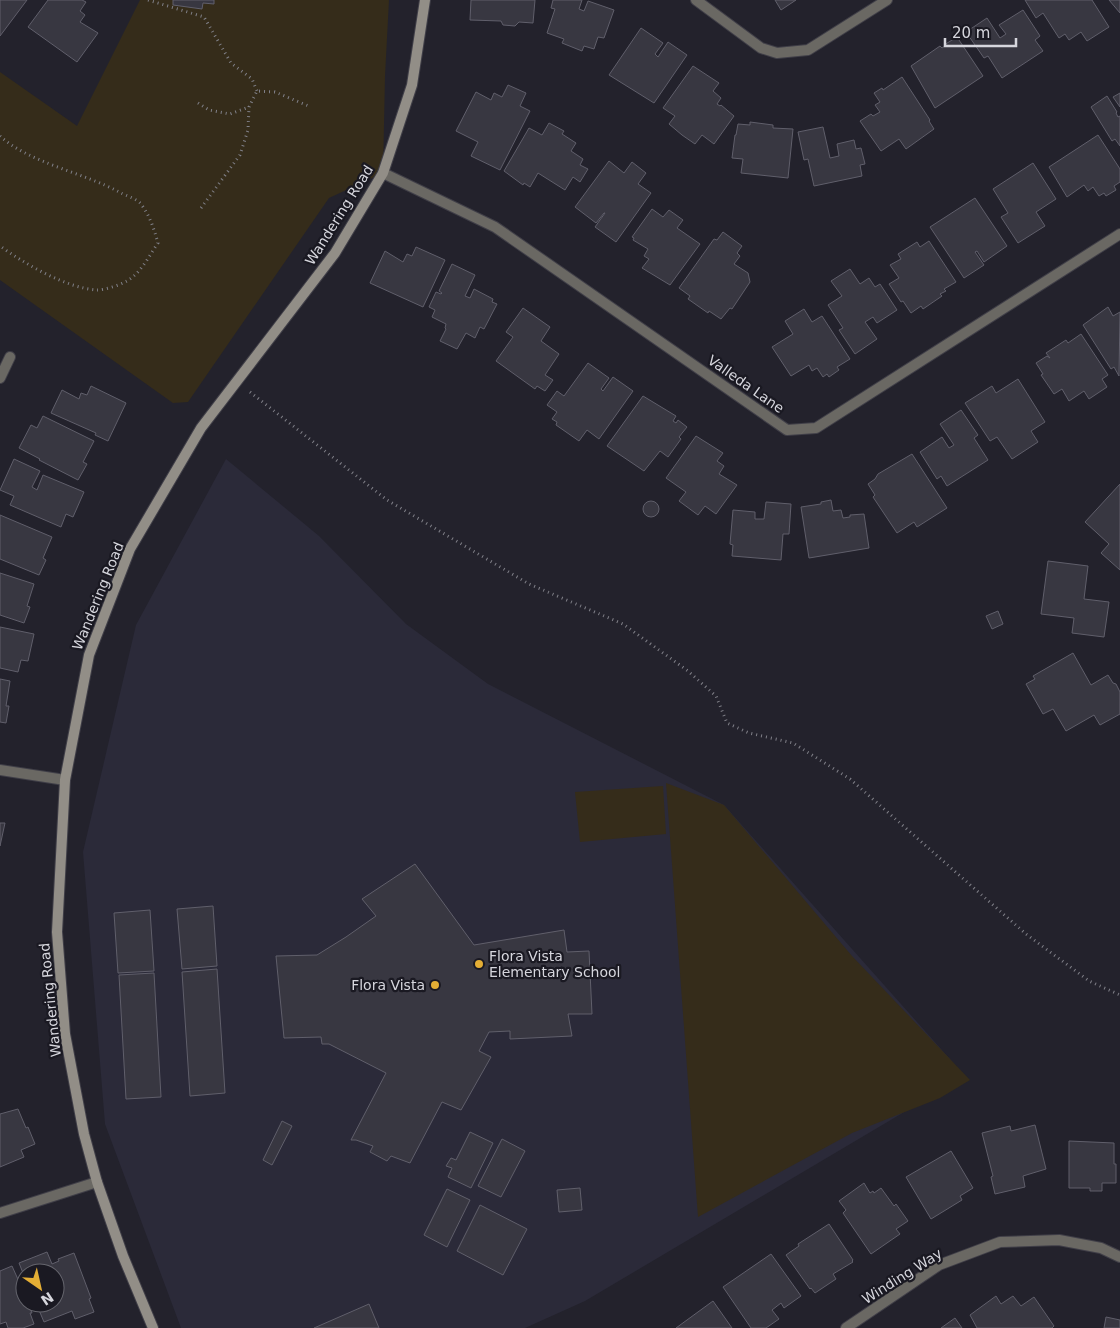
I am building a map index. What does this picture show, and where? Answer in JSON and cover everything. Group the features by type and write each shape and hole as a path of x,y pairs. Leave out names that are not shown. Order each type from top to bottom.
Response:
{"street":[{"name":"Wandering Road","path":"153,1328 123,1256 96,1182 84,1134 64,1025 57,932 65,780 89,655 130,549 201,428 335,253 383,173 412,85 425,0"},
{"path":"696,0 761,48 777,53 808,50 887,0"},
{"name":"Valleda Lane","path":"383,173 495,227 787,430 816,428 1120,234"},
{"path":"0,378 10,357"},
{"path":"0,770 65,780"},
{"path":"0,1213 96,1182"},
{"name":"Winding Way","path":"846,1328 939,1265 1000,1242 1059,1240 1101,1248 1120,1257"}],"path":[{"path":"148,0 204,17 231,63 252,79 257,91 249,107 248,130 240,155 201,208"},
{"path":"257,91 275,92 311,107"},
{"path":"198,103 209,110 230,114 249,107"},
{"path":"0,136 10,145 108,186 140,203 153,224 158,243 142,268 126,281 99,290 68,284 56,279 0,246"},
{"path":"236,381 387,500 529,584 622,624 688,672 716,696 727,723 749,733 792,743 850,779 1026,934 1089,981 1120,995"}],"shaded area":[{"path":"140,0 389,0 383,173 329,198 188,402 173,403 0,280 0,72 77,126"},
{"name":"Flora Vista Elementary School","path":"226,459 319,536 406,624 488,684 724,805 965,1076 585,1301 525,1328 181,1328 105,1124 83,852 136,625"},
{"path":"666,783 724,805 852,956 970,1080 940,1098 852,1133 698,1217"},
{"path":"663,786 666,834 580,842 575,792"}],"building":[{"path":"0,0 27,0 0,36"},
{"path":"48,0 82,0 86,2 80,11 85,15 80,22 98,33 77,62 28,27"},
{"path":"173,0 214,0 214,4 203,3 202,9 173,5"},
{"path":"471,0 535,0 533,23 519,22 515,26 503,25 501,21 470,20"},
{"path":"553,0 582,0 579,9 584,11 588,1 614,10 604,38 598,37 594,49 584,46 582,51 562,43 564,39 547,33 555,9 551,8"},
{"path":"775,0 796,0 781,10"},
{"path":"1025,0 1092,0 1109,27 1087,41 1081,32 1069,40 1065,34 1059,38 1043,13 1036,18"},
{"path":"1109,0 1120,0 1120,13"},
{"path":"1023,10 1040,36 1035,40 1043,51 1002,78 988,56 984,58 966,32 987,18 1000,38 1006,34 999,25"},
{"path":"641,28 663,43 655,54 658,57 668,42 687,55 654,103 609,75"},
{"path":"957,37 983,76 935,108 911,66"},
{"path":"693,66 719,83 713,91 721,98 717,104 734,116 714,144 702,135 695,144 682,135 669,124 675,116 663,108"},
{"path":"902,77 934,129 906,149 899,139 881,151 860,121 871,114 873,116 880,112 875,105 880,102 874,93 882,88 883,90"},
{"path":"508,85 526,93 520,106 530,111 500,170 471,156 478,142 456,131 476,92 491,100 494,93 502,97"},
{"path":"1120,93 1120,107 1113,97"},
{"path":"1107,96 1118,117 1120,116 1120,146 1115,139 1112,141 1091,107"},
{"path":"750,122 773,125 773,128 793,129 788,178 741,173 743,159 732,158 735,135 738,124 750,125"},
{"path":"549,123 564,131 562,134 576,143 571,151 583,159 580,165 588,169 580,182 573,177 565,190 538,173 530,187 524,183 523,185 504,171 529,128 542,135"},
{"path":"823,127 830,158 839,156 837,144 854,140 856,149 861,148 865,164 860,165 862,176 814,186 808,159 804,160 798,132"},
{"path":"1098,135 1120,169 1120,182 1114,186 1116,190 1106,196 1104,193 1099,196 1093,187 1088,191 1084,185 1067,197 1049,167"},
{"path":"609,161 624,173 632,162 646,173 638,184 651,193 616,242 595,227 605,213 596,223 575,207"},
{"path":"1033,163 1056,199 1036,212 1045,226 1018,243 1001,217 1008,213 993,189"},
{"path":"975,198 1007,246 984,262 977,251 975,252 984,265 964,278 930,227"},
{"path":"652,209 663,217 669,210 683,220 677,228 700,244 670,285 642,268 649,259 644,256 648,249 633,240 634,238 632,237"},
{"path":"723,232 742,246 737,253 740,256 734,264 748,273 750,282 732,309 730,308 721,319 709,311 708,313 688,299 690,296 679,288 714,239 717,240"},
{"path":"929,241 956,282 944,289 946,291 940,294 942,296 923,309 921,306 911,313 889,284 899,278 890,265 901,259 898,254 917,242 920,247"},
{"path":"416,247 445,260 423,307 370,283 385,251 403,262 407,254 412,256"},
{"path":"452,264 475,275 465,296 470,298 474,289 493,299 492,302 497,304 484,329 480,327 475,338 466,333 457,349 440,341 446,329 446,324 432,317 435,310 429,307 436,292 442,293 439,291"},
{"path":"850,269 860,284 869,278 875,287 880,284 897,310 877,323 873,317 865,322 877,339 855,354 839,330 843,328 828,305 842,296 831,281"},
{"path":"1108,307 1113,316 1120,312 1119,376 1114,367 1111,369 1083,325"},
{"path":"523,308 550,327 541,341 559,354 545,375 553,380 545,391 537,386 535,389 496,361 513,337 506,332"},
{"path":"804,309 812,322 822,316 850,359 837,367 839,370 829,377 827,374 823,377 817,368 812,371 809,365 791,376 772,347 793,334 785,321"},
{"path":"1081,334 1108,375 1102,379 1107,387 1089,399 1084,391 1069,401 1062,389 1054,394 1041,375 1043,374 1036,363 1047,356 1050,358 1046,353 1066,340 1068,343"},
{"path":"588,363 609,378 601,389 603,391 613,377 633,391 599,439 587,430 579,441 556,425 557,422 552,419 557,412 547,405 557,391 564,396"},
{"path":"1018,379 1045,422 1031,431 1038,442 1012,459 997,437 990,441 965,403 992,386 996,393"},
{"path":"91,386 126,403 108,441 95,435 96,433 51,413 62,390 79,399 81,393 87,395"},
{"path":"643,396 676,416 673,421 676,423 678,420 687,427 668,457 660,451 644,471 607,446"},
{"path":"961,410 978,435 974,438 988,460 947,486 941,476 937,479 920,452 942,437 949,448 954,445 940,424"},
{"path":"43,416 94,441 83,462 87,464 78,480 19,448 31,425 37,428"},
{"path":"696,436 723,453 717,461 724,466 719,474 737,485 716,514 705,506 698,515 679,501 686,492 666,478"},
{"path":"912,454 947,508 917,527 914,522 897,533 873,497 875,495 868,484 878,474"},
{"path":"14,459 40,471 32,487 37,490 43,475 84,492 73,517 66,514 61,527 10,505 14,496 0,490"},
{"path":"1120,484 1120,570 1101,553 1109,544 1085,522"},
{"path":"831,500 833,511 841,510 843,518 850,517 850,515 864,514 869,548 809,558 801,507 821,504 821,502"},
{"path":"651,501 659,509 651,517 643,509"},
{"path":"766,502 791,504 789,534 783,534 781,560 732,556 733,545 730,544 733,510 755,512 755,519 764,519"},
{"path":"0,515 52,537 43,558 46,560 39,575 0,559"},
{"path":"1048,561 1088,566 1084,599 1109,602 1104,637 1072,633 1074,618 1041,614"},
{"path":"0,573 34,584 27,606 30,607 24,623 0,615"},
{"path":"998,611 1003,624 992,629 986,616"},
{"path":"0,627 34,634 28,661 21,660 18,672 0,668"},
{"path":"1073,653 1091,685 1108,675 1113,683 1116,684 1120,692 1120,714 1100,725 1094,715 1066,731 1053,709 1043,714 1026,684 1035,679 1033,676"},
{"path":"0,679 10,681 6,706 9,706 6,723 0,722"},
{"path":"0,823 5,823 0,846"},
{"name":"Flora Vista","path":"415,864 474,945 564,930 567,952 589,951 592,1014 568,1014 572,1036 510,1039 510,1031 489,1032 479,1051 491,1057 461,1110 442,1102 410,1163 391,1156 387,1161 370,1152 373,1146 351,1140 386,1073 329,1044 322,1044 321,1037 284,1038 276,956 317,955 346,937 376,916 362,899"},
{"path":"213,906 217,966 182,969 177,909"},
{"path":"150,910 154,971 118,973 114,913"},
{"path":"217,969 225,1093 190,1096 182,972"},
{"path":"154,973 161,1097 126,1099 119,975"},
{"path":"18,1109 35,1144 21,1150 24,1157 0,1167 0,1114"},
{"path":"282,1121 292,1126 272,1165 263,1160"},
{"path":"1035,1125 1046,1169 1023,1176 1025,1187 995,1194 991,1177 993,1176 982,1133 1010,1126 1011,1131"},
{"path":"470,1132 493,1143 471,1188 448,1177 452,1168 446,1166 451,1158 456,1160"},
{"path":"502,1139 525,1151 501,1197 478,1186"},
{"path":"1069,1141 1114,1143 1116,1183 1102,1183 1102,1191 1090,1191 1090,1188 1069,1188"},
{"path":"951,1151 973,1188 960,1196 962,1200 931,1219 906,1177"},
{"path":"864,1183 870,1193 873,1191 874,1193 881,1188 908,1221 896,1229 900,1234 871,1254 843,1213 846,1210 839,1201"},
{"path":"580,1188 582,1210 559,1212 557,1190"},
{"path":"447,1189 470,1200 447,1247 424,1235"},
{"path":"480,1205 527,1229 503,1275 457,1251"},
{"path":"829,1224 853,1262 833,1274 836,1279 815,1293 810,1289 786,1255 799,1246 798,1244"},
{"path":"47,1252 52,1263 19,1263"},
{"path":"74,1253 91,1298 89,1299 94,1312 75,1319 72,1311 44,1322 40,1313 65,1313 65,1263 54,1263 59,1261 58,1259"},
{"path":"771,1254 801,1296 784,1308 781,1303 772,1310 779,1319 766,1328 751,1328 723,1287"},
{"path":"12,1266 15,1273 15,1313 30,1313 34,1324 23,1328 8,1328 6,1322 0,1324 0,1271"},
{"path":"996,1296 1001,1304 1013,1296 1021,1306 1034,1297 1054,1326 1052,1328 977,1328 970,1315"},
{"path":"713,1301 732,1328 676,1328"},
{"path":"369,1304 379,1328 314,1328"},
{"path":"1106,1317 1120,1320 1120,1328 1104,1328"},
{"path":"955,1318 962,1328 941,1328"}],"place":[{"name":"Flora Vista Elementary School","path":"479,964"},
{"name":"Flora Vista","path":"435,985"}]}
